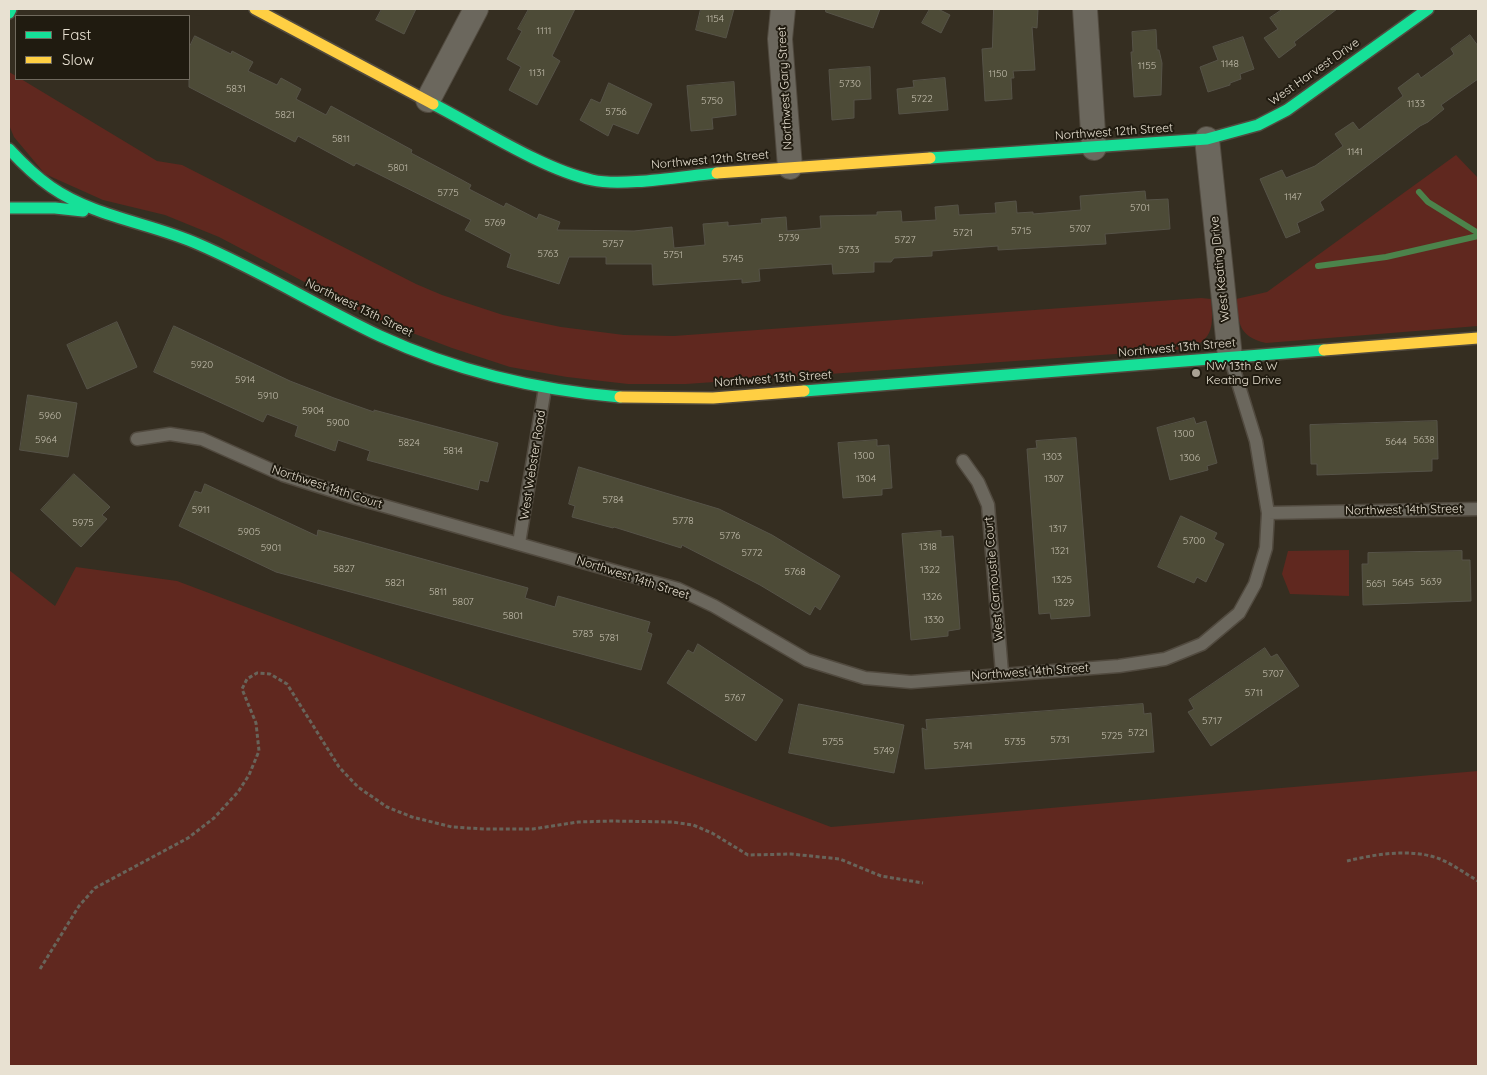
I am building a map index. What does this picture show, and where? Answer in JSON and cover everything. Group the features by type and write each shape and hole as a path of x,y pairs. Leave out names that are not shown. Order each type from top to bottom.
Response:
{"main road":[{"path":"9,13 11,9"},
{"name":"Northwest 12th Street","path":"255,9 555,168 592,180 612,182 790,167 1207,139"},
{"name":"West Harvest Drive","path":"1207,139 1258,125 1287,110 1428,9"},
{"name":"Northwest 13th Street","path":"9,148 31,174 51,188 104,214 195,242 263,274 381,336 465,369 545,388 579,393 638,398 713,398 1478,338"},
{"name":"Northwest 13th Street","path":"9,208 55,208 104,214"}],"street":[{"path":"428,100 476,9"},
{"name":"Northwest Gary Street","path":"783,9 780,38 790,167"},
{"path":"1085,9 1094,148"},
{"name":"West Keating Drive","path":"1207,139 1230,357"}],"lane":[{"name":"West Keating Drive","path":"1230,357 1256,441 1268,513"},
{"name":"West Webster Road","path":"520,543 545,388"},
{"name":"Northwest 14th Court","path":"137,438 170,434 202,439 283,475 356,498 520,543"},
{"name":"West Carnoustie Court","path":"963,461 978,482 988,505 1002,674"},
{"name":"Northwest 14th Street","path":"520,543 678,589 714,606 778,645 835,671 864,678 911,682 1119,666 1165,658 1202,644 1239,613 1255,584 1266,548 1268,513 1478,509"}],"path":[{"path":"40,969 79,906 95,888 188,838 214,818 238,792 249,775 258,751 256,723 242,689 247,679 257,673 270,674 287,684 339,767 358,787 387,807 412,817 452,826 484,829 533,829 578,822 611,820 672,822 693,825 712,833 748,856 791,854 840,859 880,876 923,883"},
{"path":"1347,861 1390,854 1426,854 1441,860 1478,881"}],"shaded area":[{"path":"9,72 15,75 15,80 23,80 157,161 182,165 416,284 442,295 503,315 561,327 624,335 674,336 1201,298 1211,299 1212,323 1203,341 1187,349 686,384 628,384 567,377 510,367 452,348 373,318 219,237 165,215 103,200 45,174 14,137 9,125"},
{"path":"1456,155 1478,178 1478,326 1266,343 1245,333 1239,322 1236,299 1267,292"},
{"path":"1349,550 1349,596 1290,594 1282,574 1288,551"},
{"path":"76,567 177,581 831,827 1478,771 1478,1066 9,1066 9,570 55,606"}],"building":[{"path":"382,9 416,9 404,34 376,20"},
{"path":"529,9 575,9 552,56 560,61 537,105 509,90 521,67 507,59 522,31 518,29"},
{"path":"701,9 734,9 726,38 696,30"},
{"path":"826,9 880,9 873,28 826,12"},
{"path":"930,9 938,9 950,15 941,33 922,23"},
{"path":"994,9 1038,9 1037,28 1032,27 1035,70 1013,71 1014,78 1011,78 1012,99 985,101 982,49 992,48"},
{"path":"1283,9 1337,9 1294,42 1296,45 1279,58 1264,38 1278,29 1270,18"},
{"path":"1156,30 1157,50 1159,50 1162,63 1161,95 1134,97 1131,52 1133,52 1132,32"},
{"path":"1470,35 1478,46 1478,79 1441,105 1444,109 1428,122 1420,126 1320,202 1324,210 1297,223 1300,232 1286,238 1260,179 1282,170 1286,178 1315,166 1343,146 1335,134 1353,122 1359,130 1403,96 1398,88 1418,73 1421,78 1454,54 1451,49"},
{"path":"195,36 231,54 232,51 253,62 248,71 277,85 281,78 301,89 296,99 326,115 331,106 412,150 411,153 471,185 469,189 504,207 506,203 537,219 539,214 560,222 557,230 634,231 672,227 674,248 705,245 703,224 728,222 728,226 762,223 761,219 786,217 787,231 821,228 820,216 877,215 877,212 901,211 902,222 936,220 935,207 958,205 959,215 996,213 995,203 1016,201 1017,213 1033,212 1033,214 1081,210 1080,196 1145,191 1146,200 1168,199 1170,229 1105,234 1106,244 998,250 998,246 932,251 932,256 894,258 891,262 874,262 874,272 833,274 832,264 759,269 760,281 742,283 742,279 653,285 652,264 606,264 606,257 569,257 559,284 507,267 511,254 465,230 471,220 356,163 354,166 298,136 295,142 189,87 190,46"},
{"path":"1243,37 1254,69 1240,74 1241,79 1230,83 1230,85 1208,92 1200,67 1218,60 1213,47"},
{"path":"870,67 871,99 854,100 854,118 832,120 829,70"},
{"path":"945,78 948,110 899,114 897,89 914,87 913,81"},
{"path":"734,82 736,115 712,118 713,129 691,131 687,86"},
{"path":"609,83 652,104 638,134 613,124 608,136 580,120 591,99 600,103"},
{"path":"117,322 137,367 87,389 67,345"},
{"path":"174,326 290,381 334,398 374,412 374,410 498,443 488,482 480,480 478,490 367,460 370,451 338,440 335,451 295,436 298,426 267,414 263,422 154,372"},
{"path":"28,395 77,403 68,457 20,450"},
{"path":"1194,418 1196,424 1206,421 1217,463 1207,466 1208,470 1170,480 1157,428"},
{"path":"1437,421 1438,459 1432,459 1432,471 1317,475 1317,464 1311,464 1310,425"},
{"path":"1076,438 1090,616 1051,619 1050,613 1039,614 1027,449 1037,448 1036,441"},
{"path":"877,440 877,446 889,445 892,488 882,489 882,495 843,498 838,443"},
{"path":"579,467 719,509 772,535 840,576 820,610 815,606 810,615 760,585 682,545 681,548 614,527 572,517 575,506 569,504"},
{"path":"74,474 110,507 102,515 107,519 81,547 41,510"},
{"path":"205,484 317,536 318,530 528,588 525,598 555,607 558,596 650,622 647,632 652,634 641,670 276,572 179,526 195,491 201,493"},
{"path":"1181,516 1217,533 1214,539 1224,544 1206,582 1197,577 1194,583 1158,567"},
{"path":"941,531 941,537 953,536 960,629 948,631 948,636 911,640 902,534"},
{"path":"1462,551 1462,560 1470,560 1471,601 1363,605 1362,564 1368,564 1368,553"},
{"path":"698,644 783,700 756,741 667,683 688,650 693,653"},
{"path":"1265,648 1271,657 1277,654 1299,686 1211,746 1188,712 1194,709 1189,700"},
{"path":"799,704 904,725 894,773 789,753"},
{"path":"1143,704 1144,714 1151,713 1154,752 925,769 922,728 927,730 926,720"}],"waterway":[{"path":"1419,192 1428,202 1478,233"},
{"path":"1318,266 1386,257 1478,236"}],"traffic: fast":[{"path":"9,13 11,9"},
{"path":"930,158 1207,139 1258,125 1287,110 1428,9"},
{"path":"433,104 511,147 553,167 592,180 636,182 717,173"},
{"path":"9,149 51,187 85,206 198,244 357,325 409,348 467,369 497,377 558,389 620,397"},
{"path":"9,208 55,208 83,211"},
{"path":"804,391 1324,350"}],"traffic: slow":[{"path":"255,9 433,104"},
{"path":"717,173 930,158"},
{"path":"1324,350 1478,338"},
{"path":"620,397 713,398 804,391"}],"place":[{"name":"NW 13th & W Keating Drive","path":"1196,373"}]}
